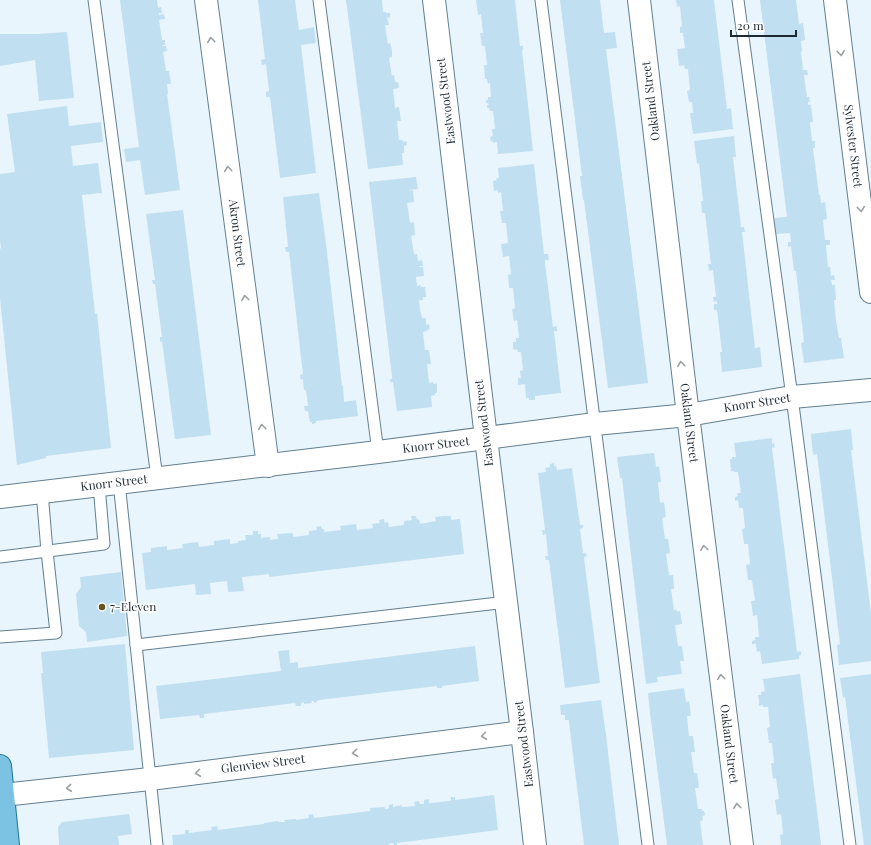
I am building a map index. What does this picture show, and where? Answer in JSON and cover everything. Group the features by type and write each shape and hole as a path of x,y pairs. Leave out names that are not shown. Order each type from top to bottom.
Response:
{"main road":[{"path":"0,771 8,845"}],"street":[{"name":"Akron Street","path":"206,0 268,466"},
{"name":"Eastwood Street","path":"434,0 535,845"},
{"name":"Oakland Street","path":"639,0 688,415 742,845"},
{"name":"Sylvester Street","path":"835,0 871,292"},
{"name":"Knorr Street","path":"0,497 268,466 595,424 688,415 792,398 871,390"},
{"name":"Glenview Street","path":"3,795 150,779 522,732"}],"lane":[{"path":"94,0 157,478"},
{"path":"319,0 378,452"},
{"path":"541,0 648,845"},
{"path":"738,0 792,398 850,845"},
{"path":"0,557 104,544 109,484"},
{"path":"109,484 136,645 157,845"},
{"path":"0,637 56,633 42,492"},
{"path":"136,645 507,602"}],"building":[{"path":"120,0 157,0 158,8 161,7 162,13 159,13 159,15 164,14 165,19 159,20 162,40 165,40 165,45 162,45 166,46 167,51 163,52 166,71 169,71 171,84 167,84 167,94 180,190 145,195 140,160 126,162 124,149 139,147"},
{"path":"258,0 295,0 299,30 314,27 316,43 301,45 316,173 280,178 270,97 266,97 266,92 269,91 266,64 262,65 261,60 265,59"},
{"path":"346,0 382,0 383,12 390,13 390,17 387,18 389,25 385,25 388,44 390,43 392,50 392,57 389,58 392,76 394,75 395,82 398,82 399,88 393,89 395,108 399,107 401,121 397,121 399,140 403,140 403,142 406,141 407,145 404,146 404,153 402,153 403,165 368,169"},
{"path":"476,0 515,0 520,46 523,46 522,50 533,151 498,154 497,142 491,142 490,137 493,136 492,129 495,129 493,111 490,111 489,108 487,108 487,105 489,105 486,103 488,97 491,97 490,83 488,84 487,79 485,79 484,65 487,65 485,46 482,46 480,33 483,33 481,14 478,15"},
{"path":"560,0 600,0 604,33 615,32 617,48 606,49 648,383 608,388 580,176 582,176"},
{"path":"676,0 714,0 727,109 731,108 733,129 693,134 690,113 693,113 692,102 689,102 687,91 690,90 688,69 685,69 684,65 679,66 677,49 685,48 683,33 680,33 680,27 682,26 680,6 677,7"},
{"path":"760,0 796,0 799,24 803,23 805,40 801,41 801,52 803,70 807,70 808,75 804,75 807,97 809,97 810,102 808,102 808,105 811,105 813,122 810,123 812,141 815,141 815,148 813,148 819,195 821,203 825,202 827,219 823,220 825,240 830,240 830,245 826,245 828,267 830,267 831,276 834,275 835,280 831,280 832,285 835,285 836,300 834,300 836,320 844,358 804,363 801,343 804,342 796,271 794,271 791,246 788,247 788,242 791,242 790,233 776,234 774,218 787,217"},
{"path":"67,32 74,98 39,101 35,60 0,66 0,34"},
{"path":"67,106 69,126 101,122 103,142 71,146 73,166 98,163 102,193 82,195 95,314 97,313 111,448 46,456 46,458 17,465 0,298 0,174 15,172 7,114"},
{"path":"734,136 736,157 733,157 741,227 744,227 745,232 742,232 755,348 760,347 762,367 722,372 720,352 722,352 717,310 714,310 714,304 717,304 717,301 714,302 713,297 716,297 713,270 709,271 708,264 711,264 705,213 702,213 701,201 703,201 699,163 697,164 694,141"},
{"path":"534,164 544,254 548,254 549,260 545,260 545,263 553,327 557,326 557,331 554,331 561,393 535,396 535,400 529,400 529,398 526,398 525,384 518,385 518,378 521,378 520,371 523,370 521,352 518,352 517,349 514,350 513,348 513,342 516,342 516,338 519,338 517,320 514,321 512,309 515,308 513,288 509,288 508,275 511,274 509,256 503,257 501,244 508,243 506,223 502,223 500,211 503,211 501,192 498,193 498,190 494,191 493,181 497,180 496,178 499,178 498,168"},
{"path":"416,177 418,189 410,190 413,190 414,202 407,203 410,223 414,222 415,235 411,236 414,254 417,254 418,261 422,260 423,266 419,267 423,267 424,276 416,277 417,286 421,285 421,287 425,287 426,297 423,297 423,300 419,300 422,318 426,318 426,325 429,324 430,329 423,332 425,350 429,350 431,364 427,364 429,383 437,383 437,393 431,396 432,407 397,411 393,382 390,382 392,377 369,182"},
{"path":"319,193 344,402 356,400 358,416 316,421 316,423 312,424 312,422 310,422 308,411 305,411 304,406 308,406 306,390 304,390 303,379 301,380 300,375 303,374 289,252 286,252 285,247 288,247 283,197"},
{"path":"183,210 211,435 175,439 162,341 160,342 160,337 162,337 155,284 153,284 152,280 155,280 146,214"},
{"path":"851,429 853,450 851,450 871,614 871,661 839,665 837,645 840,644 817,454 813,455 811,434"},
{"path":"772,438 772,444 774,443 775,447 772,448 797,652 801,651 801,655 799,656 799,659 762,664 760,651 757,652 756,644 752,644 755,637 759,637 757,615 753,616 751,601 755,601 752,580 748,580 746,565 750,564 748,544 744,544 742,529 745,528 743,508 739,508 738,500 735,501 735,497 738,496 737,493 741,493 738,472 731,471 730,459 732,459 732,457 736,457 734,443"},
{"path":"654,453 656,467 659,466 660,473 661,482 658,482 660,503 664,502 666,517 662,518 665,539 668,539 670,553 666,554 669,575 673,575 674,589 671,589 674,610 677,610 677,612 680,611 682,624 675,625 678,646 682,646 684,661 680,661 682,674 657,677 658,682 646,684 622,478 620,478 617,457"},
{"path":"554,463 557,470 572,468 580,525 583,525 583,528 580,529 583,553 586,553 587,556 584,558 600,683 565,688 549,560 546,560 545,556 548,556 546,534 543,535 542,530 545,530 538,473 546,472 545,468 550,467 550,464"},
{"path":"411,516 416,516 417,520 419,519 420,524 436,521 435,517 443,516 451,516 451,520 460,519 464,554 269,577 269,574 242,577 244,591 228,592 227,581 210,583 211,594 196,595 195,584 146,590 142,553 151,552 151,548 167,546 167,550 183,548 182,544 198,542 199,547 214,545 214,541 230,539 230,544 238,543 238,541 246,540 245,535 253,535 253,531 258,531 258,534 261,534 261,538 270,537 270,540 278,539 277,534 293,533 293,537 309,535 309,531 317,530 316,527 321,526 322,529 324,529 324,532 341,530 340,526 356,524 357,530 373,528 372,524 380,523 379,520 384,519 385,523 388,522 389,527 404,525 404,521 412,520"},
{"path":"121,572 127,636 87,642 86,632 79,626 76,594 81,587 80,577"},
{"path":"125,644 134,750 49,758 41,673 43,673 41,652"},
{"path":"475,646 479,681 442,686 442,688 437,688 437,686 319,700 314,703 314,701 311,701 312,703 301,703 301,706 296,706 295,703 204,714 204,718 200,718 199,715 160,719 156,686 281,671 278,651 289,650 290,663 298,662 298,668"},
{"path":"800,674 821,845 781,845 780,835 783,834 781,814 777,815 775,800 779,799 776,778 773,779 771,763 774,763 772,743 769,743 767,728 770,727 768,707 763,707 763,705 759,706 758,695 761,695 761,692 765,691 763,679"},
{"path":"871,674 871,845 864,845 845,697 843,698 840,678"},
{"path":"684,688 686,702 689,701 691,716 687,716 689,736 693,736 695,752 691,752 694,773 697,773 699,788 695,788 698,809 702,809 705,815 702,816 703,820 700,821 703,845 667,845 650,713 648,693"},
{"path":"601,700 619,845 584,845 569,720 565,720 565,715 561,715 560,705"},
{"path":"494,795 498,830 397,843 397,845 394,845 393,843 389,845 173,845 172,835 185,834 185,830 189,830 189,833 212,830 211,827 217,826 218,830 278,821 285,822 284,820 309,818 308,815 313,814 314,818 370,811 370,808 385,807 385,809 387,809 389,808 389,805 393,804 393,807 402,805 402,807 415,806 414,802 419,801 420,804 424,804 424,800 429,799 429,803 451,801 451,797 455,797 455,800"},
{"path":"129,814 132,834 118,836 119,845 59,845 58,827 62,822"}],"place":[{"name":"7-Eleven","path":"102,607"}]}
